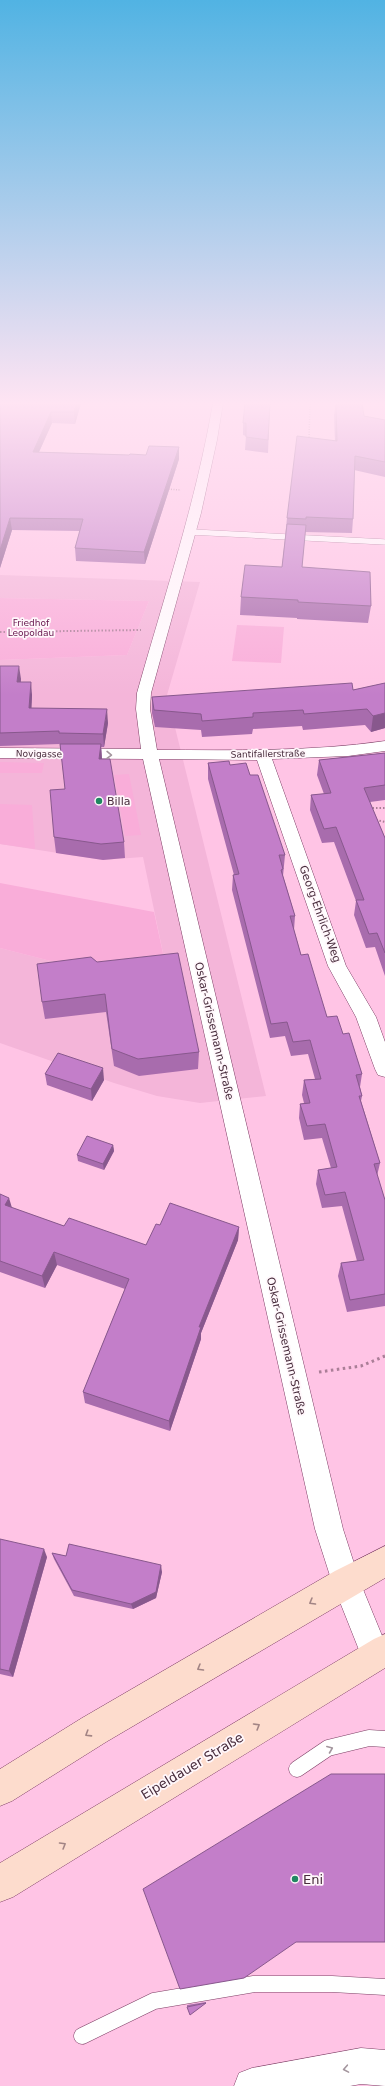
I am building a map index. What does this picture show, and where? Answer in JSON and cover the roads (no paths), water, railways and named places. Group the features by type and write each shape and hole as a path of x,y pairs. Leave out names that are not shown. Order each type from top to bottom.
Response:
{"main road":[{"path":"0,1789 94,1730 346,1582 385,1561"},
{"name":"Eipeldauer Straße","path":"0,1884 380,1652"}],"street":[{"name":"Oskar-Grissemann-Straße","path":"199,500 191,532 144,693 143,709 150,755 329,1529 346,1582 380,1652"},
{"name":"Santifallerstraße","path":"150,755 263,755 348,751 385,746"},
{"name":"Novigasse","path":"0,753 150,755"},
{"name":"Georg-Ehrlich-Weg","path":"263,755 337,966 366,1018 385,1070"},
{"path":"252,2086 361,2066 385,2068"}],"lane":[{"path":"191,532 385,542"},
{"path":"297,1769 328,1748 369,1738 385,1739"},
{"path":"82,2036 154,2001 254,1984 332,1984 382,1987"}],"place":[{"name":"Billa","path":"99,801"},
{"name":"Eni","path":"295,1879"}],"park label":[{"name":"Friedhof Leopoldau","path":"31,628"}]}
